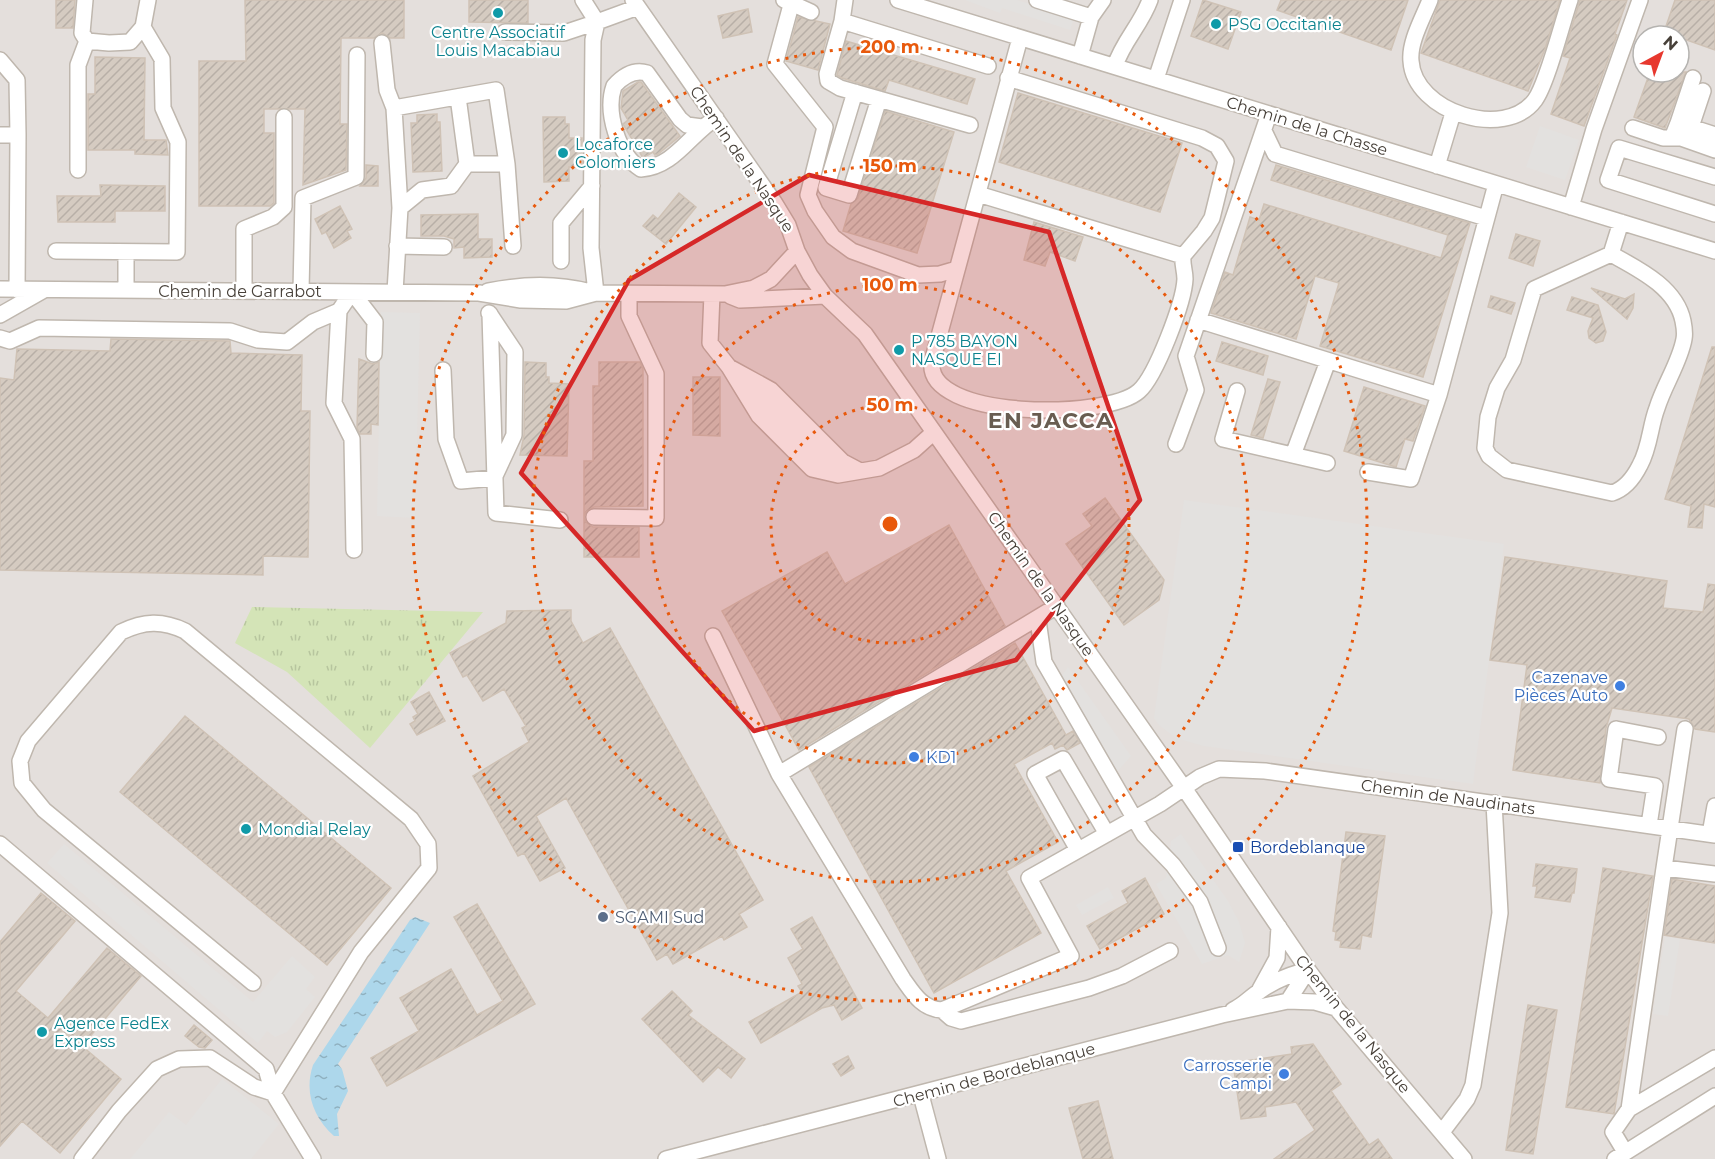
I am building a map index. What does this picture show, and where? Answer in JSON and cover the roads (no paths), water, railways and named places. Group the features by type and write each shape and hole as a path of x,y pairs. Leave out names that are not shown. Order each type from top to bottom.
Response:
{"street":[{"path":"85,0 82,33 87,41"},
{"path":"87,41 130,42 142,27 147,0"},
{"path":"583,0 597,22 593,40 591,248 596,293"},
{"path":"844,0 842,21 827,77 833,84 970,125"},
{"name":"Chemin de la Chasse","path":"898,0 1715,251"},
{"path":"1037,0 1091,17"},
{"path":"1080,56 1091,17 1103,0"},
{"path":"1115,66 1120,49 1144,18 1150,0"},
{"path":"1156,79 1182,0"},
{"path":"1430,0 1412,49 1410,61 1415,80 1421,88 1453,113 1471,117 1496,118 1516,113 1534,102 1570,0"},
{"path":"1571,207 1594,129 1640,0"},
{"path":"505,32 564,33 597,22 636,3"},
{"name":"Chemin de la Nasque","path":"636,3 783,217 793,236 797,252 825,296 865,334 1336,1008 1464,1159"},
{"path":"811,12 787,3 775,64 825,127 808,195 823,225 833,237 852,251 904,271 930,276 957,269"},
{"path":"842,21 988,66"},
{"path":"56,251 177,252 178,142 163,108 162,59 142,27"},
{"path":"1008,78 1202,138 1217,146 1226,161 1212,218 1183,256 1184,285 1162,350 1149,379 1137,393 1120,403 1094,408 1023,410 997,408 958,395 939,383 932,371 932,362 1008,78 1020,38"},
{"path":"78,170 78,65 87,41"},
{"path":"382,44 387,90 394,108 400,208 395,292"},
{"path":"301,291 303,198 356,177 357,56"},
{"path":"0,60 17,80 17,290"},
{"path":"702,127 687,125 680,119 647,73 641,71 629,74 614,86 611,102 619,140 626,156 641,169 651,169 682,149 702,127 716,118"},
{"path":"1684,125 1693,78"},
{"path":"394,108 496,90 507,164 513,246"},
{"path":"1672,138 1684,125 1703,91"},
{"path":"855,92 826,188 849,195 879,99"},
{"path":"400,208 422,190 451,186 467,164 458,97"},
{"path":"1437,166 1453,113"},
{"path":"1176,444 1196,390 1186,356 1269,114"},
{"path":"244,291 244,229 273,217 284,207 284,117"},
{"path":"1684,125 1715,135"},
{"path":"1633,128 1663,138 1680,138 1715,150"},
{"path":"1264,131 1275,154 1486,218"},
{"path":"0,135 18,135"},
{"path":"1715,177 1619,148 1608,180 1715,214"},
{"path":"467,164 507,164"},
{"path":"1368,472 1411,479 1439,395 1496,184"},
{"path":"561,261 561,223 592,186"},
{"path":"978,194 1183,256"},
{"path":"1611,254 1645,273 1664,289 1676,303 1683,320 1684,338 1656,409 1641,464 1620,491 1612,494 1507,470 1489,456 1485,448 1488,417 1497,388 1513,360 1534,289 1611,254 1621,222"},
{"path":"397,246 444,247"},
{"path":"126,252 126,290"},
{"name":"Chemin de Garrabot","path":"0,289 479,292 521,300 566,300 596,293 719,294 754,288 771,279 797,252"},
{"path":"0,315 45,290"},
{"path":"354,550 352,439 334,403 339,311 352,292 375,322 374,354"},
{"path":"479,292 489,313 515,352 514,435 494,478"},
{"path":"594,517 656,518 656,374 629,316 629,294"},
{"path":"719,294 710,343 729,367 759,416 812,469 838,476 879,468 914,450 934,432"},
{"name":"Chemin de Garrabot","path":"719,294 740,300 825,296"},
{"path":"0,338 10,341 39,328 63,328 230,331 258,340 287,342 313,322 339,311"},
{"path":"489,313 496,513 560,520"},
{"path":"1198,320 1439,395"},
{"path":"1293,455 1328,361"},
{"path":"729,367 771,390 843,462 860,471"},
{"path":"443,370 446,439 461,481 494,478"},
{"path":"1237,391 1222,440 1327,463"},
{"path":"779,774 1038,620 1057,606"},
{"path":"1038,620 1044,662 1144,835 1173,865 1200,902 1218,948"},
{"path":"253,983 44,810 22,783 20,761 38,726 121,632 135,626 166,622 185,631 411,819 428,844 429,868 361,952 273,1093"},
{"path":"713,636 779,774 914,996 925,1005 942,1010 951,1018 961,1021 1089,988 1122,976 1170,951"},
{"path":"1649,825 1655,786 1609,779 1616,729 1658,737"},
{"path":"1629,1109 1685,729"},
{"path":"1078,850 1035,774 1064,759 1107,834"},
{"name":"Chemin de Naudinats","path":"942,1010 1071,957 1029,878 1220,769 1265,771 1713,834"},
{"path":"1442,1132 1467,1100 1473,1085 1500,913 1494,803"},
{"path":"1713,834 1715,806"},
{"path":"0,844 266,1070 273,1093 314,1159"},
{"path":"1664,868 1715,874"},
{"path":"1222,1015 1246,1004 1259,991 1272,971 1277,958 1279,927"},
{"path":"1259,991 1308,970"},
{"path":"1288,1001 1308,970"},
{"name":"Chemin de Bordeblanque","path":"666,1159 921,1095 1222,1015 1288,1001 1315,1002 1336,1008"},
{"path":"82,1159 119,1111 158,1068 179,1059 210,1058 254,1087 273,1093"},
{"path":"1715,1058 1629,1109 1613,1131 1620,1155 1715,1096"},
{"path":"921,1095 938,1159"}],"water":[{"path":"415,917 430,923 338,1064 342,1069 348,1091 337,1114 339,1136 334,1136 321,1121 312,1104 310,1075 313,1065 410,920"}],"place":[{"name":"Centre Associatif Louis Macabiau","path":"498,13"},
{"name":"PSG Occitanie","path":"1216,24"},
{"name":"Locaforce Colomiers","path":"563,153"},
{"name":"P 785 BAYON NASQUE EI","path":"899,350"},
{"name":"Cazenave Pièces Auto","path":"1620,686"},
{"name":"KD1","path":"914,757"},
{"name":"Mondial Relay","path":"246,829"},
{"name":"Bordeblanque","path":"1238,847"},
{"name":"SGAMI Sud","path":"603,917"},
{"name":"Agence FedEx Express","path":"42,1032"},
{"name":"Carrosserie Campi","path":"1284,1074"}],"district":[{"name":"EN JACCA","path":"1051,420"}]}
